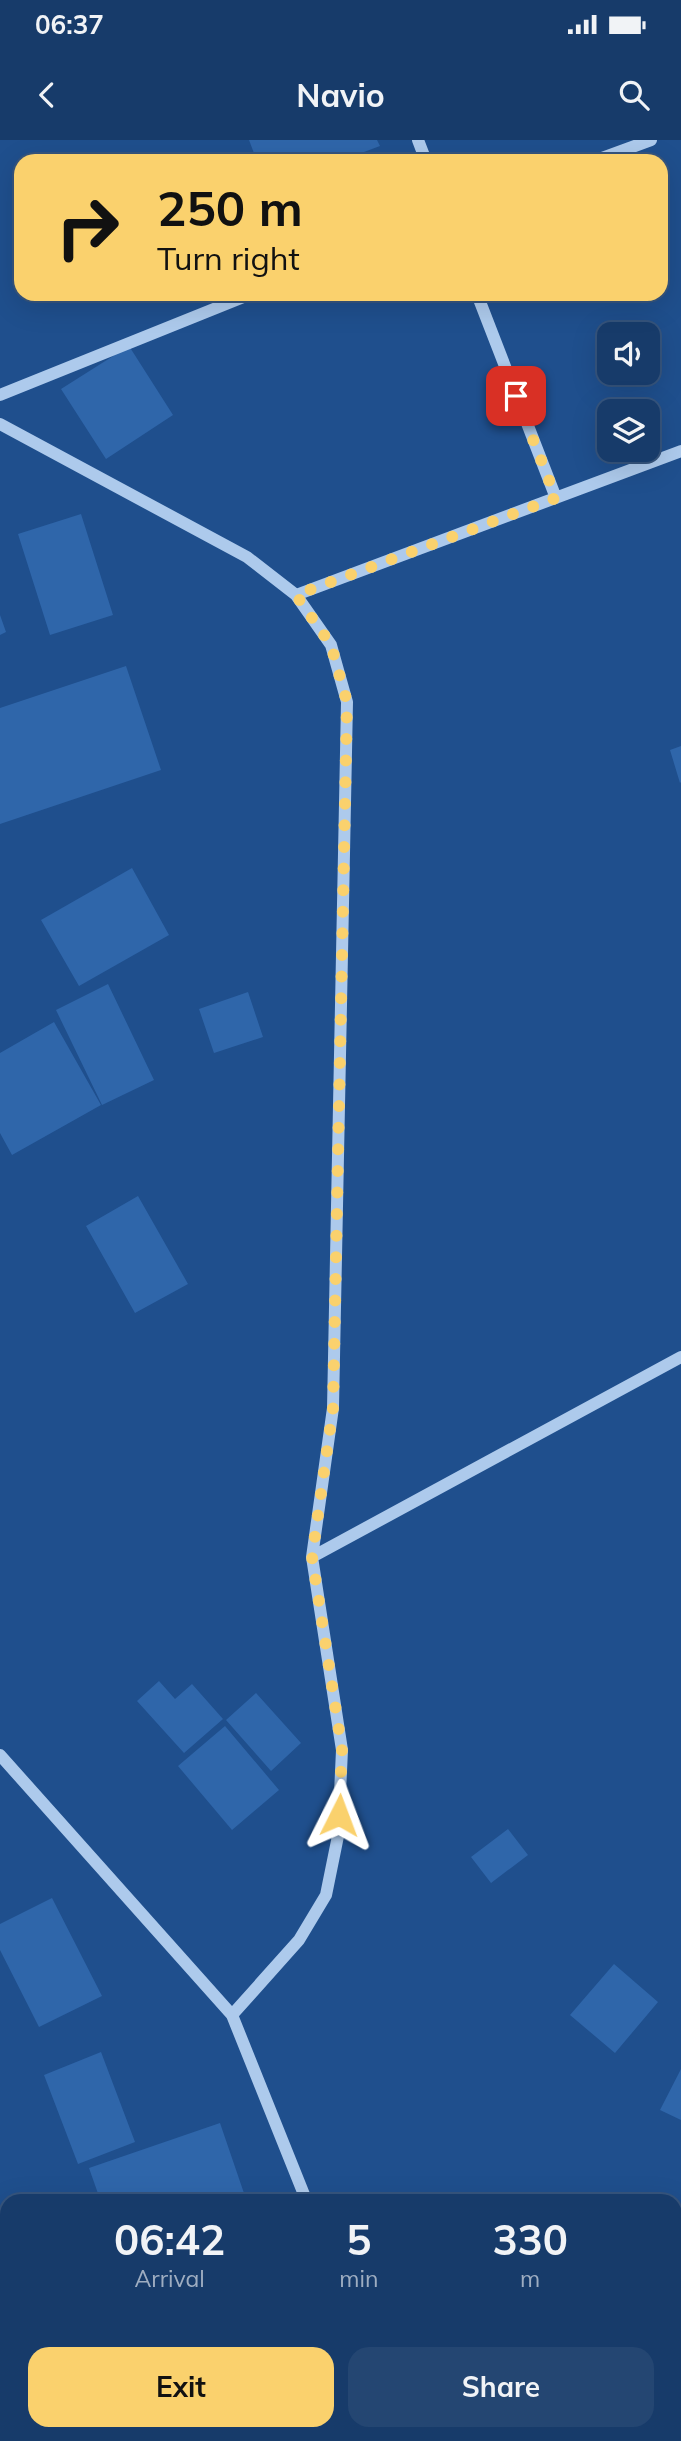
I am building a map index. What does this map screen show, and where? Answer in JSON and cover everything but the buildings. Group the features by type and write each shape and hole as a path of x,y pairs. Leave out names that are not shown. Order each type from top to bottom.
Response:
{"street":[{"path":"613,154 651,140"},
{"path":"0,395 234,301"},
{"path":"480,301 556,498"},
{"path":"0,424 247,557 296,595 331,645 347,702 333,1408 312,1557 342,1750 338,1836 326,1895 299,1940 232,2015"},
{"path":"296,595 681,451"},
{"path":"312,1557 681,1357"},
{"path":"0,1755 232,2015 304,2194"}],"route":[{"path":"339,1815 342,1750 312,1557 333,1408 347,702 331,645 296,595 556,498 516,396"}]}
